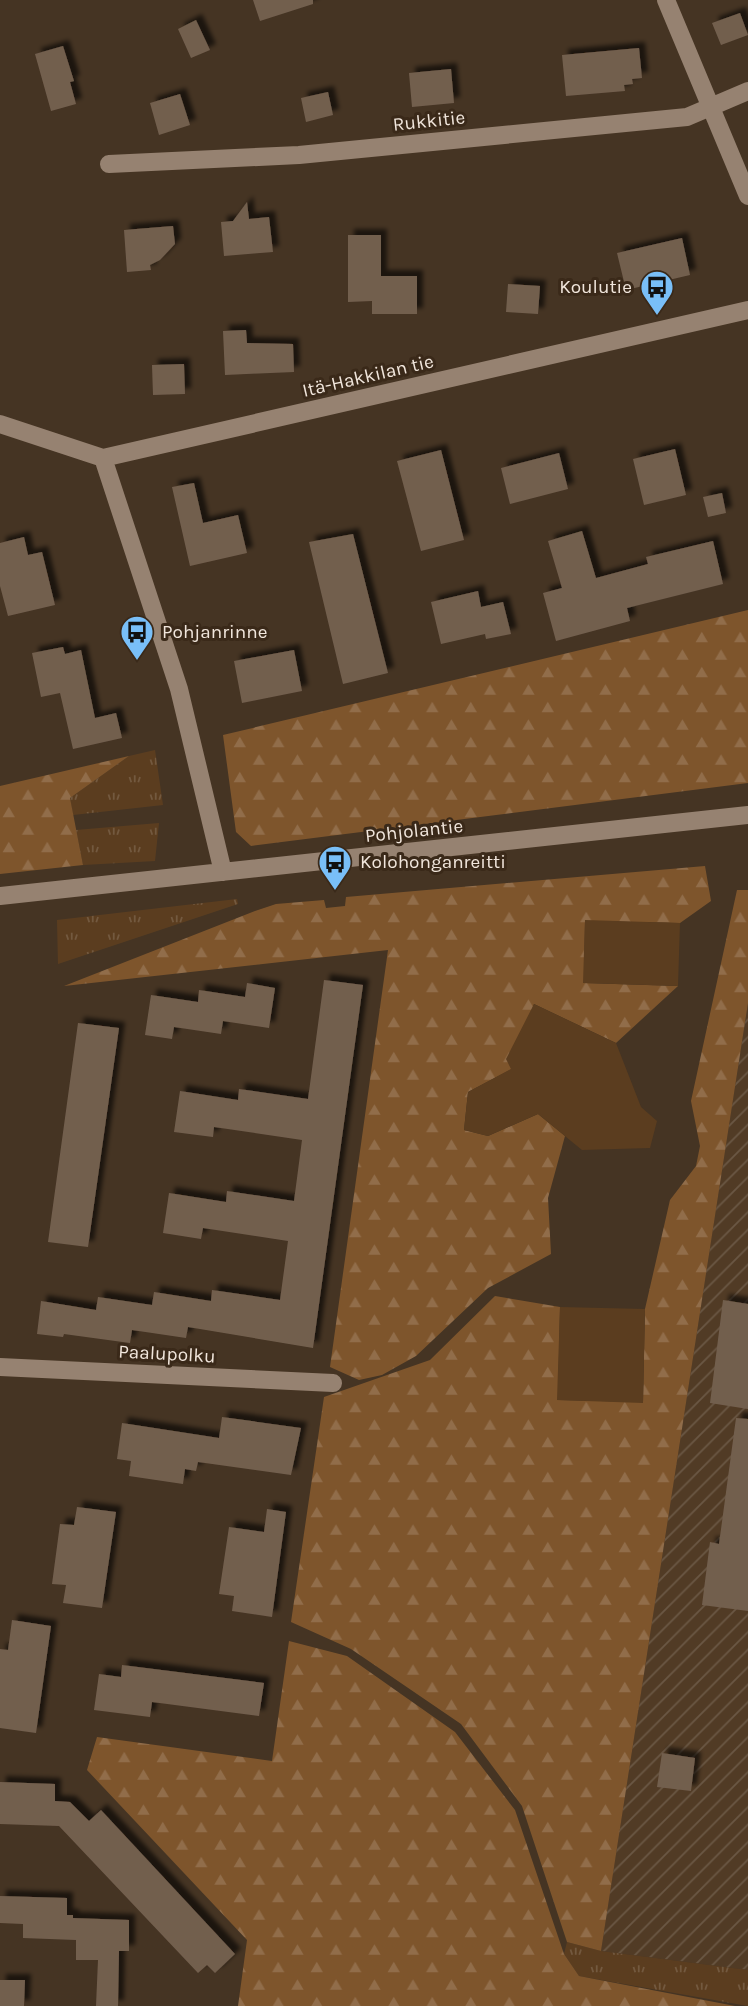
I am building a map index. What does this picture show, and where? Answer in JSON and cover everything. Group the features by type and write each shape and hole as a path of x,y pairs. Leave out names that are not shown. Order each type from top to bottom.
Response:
{"street":[{"path":"666,0 748,196"},
{"name":"Rukkitie","path":"109,164 299,155 675,118 748,91"},
{"name":"Itä-Hakkilan tie","path":"103,458 748,310"},
{"path":"0,424 103,458 179,689 223,872"},
{"name":"Pohjolantie","path":"9,895 748,815"},
{"name":"Paalupolku","path":"0,1367 333,1383"}],"shaded area":[{"path":"748,1003 748,1970 601,1951"}],"green space":[{"path":"748,610 748,783 251,846 236,832 223,735"},
{"path":"155,750 163,805 73,815 70,798 129,756"},
{"path":"129,756 70,798 83,865 0,874 0,786"},
{"path":"159,823 155,861 83,865 76,830"},
{"path":"705,866 711,901 680,923 585,921 584,983 678,986 616,1043 534,1004 512,1069 468,1092 464,1130 488,1136 538,1114 565,1136 548,1198 551,1254 488,1288 416,1356 382,1375 359,1380 330,1367 388,950 64,986 276,904 324,900 326,908 345,906 346,897"},
{"path":"737,890 748,890 748,1003 601,1951 567,1942 522,1806 461,1724 351,1649 291,1622 324,1397 430,1360 495,1296 560,1307 558,1400 643,1402 645,1309 670,1200 696,1166 700,1146 691,1101"},
{"path":"237,899 238,904 58,964 57,920"},
{"path":"585,920 680,923 678,986 583,983"},
{"path":"534,1004 616,1043 641,1107 657,1121 650,1148 582,1150 538,1114 488,1136 464,1130 468,1092 511,1069 506,1059"},
{"path":"560,1307 645,1309 643,1403 557,1400"},
{"path":"289,1641 347,1656 455,1732 515,1810 564,1954 579,1976 735,2006 238,2006 247,1940 87,1770 97,1737 272,1761"},
{"path":"567,1942 601,1951 748,1970 748,2006 579,1976 564,1954"}],"building":[{"path":"253,0 313,0 313,4 260,21"},
{"path":"740,13 748,35 721,45 712,23"},
{"path":"196,20 210,50 191,58 178,29"},
{"path":"63,46 74,81 70,82 76,104 51,111 35,54"},
{"path":"639,48 642,78 632,79 633,84 624,85 625,91 566,96 562,55"},
{"path":"451,69 454,103 412,107 409,73"},
{"path":"328,92 333,115 306,122 301,98"},
{"path":"180,94 190,125 159,135 150,103"},
{"path":"247,202 249,219 269,217 273,252 224,256 221,222 233,221"},
{"path":"173,226 175,244 160,260 150,265 151,270 127,272 124,230"},
{"path":"348,235 381,235 381,276 417,276 417,314 372,314 372,301 348,302"},
{"path":"682,238 690,275 626,290 617,253"},
{"path":"508,284 540,286 538,314 506,312"},
{"path":"246,330 247,343 293,344 294,372 225,375 223,331"},
{"path":"184,364 185,394 153,395 152,365"},
{"path":"675,449 686,495 644,505 633,459"},
{"path":"441,450 464,540 421,551 397,461"},
{"path":"559,453 568,489 510,504 501,468"},
{"path":"194,483 203,523 238,515 247,553 190,566 172,487"},
{"path":"722,493 726,513 708,517 703,497"},
{"path":"582,531 596,578 648,564 646,557 713,541 723,584 627,608 630,621 556,641 543,593 562,588 548,541"},
{"path":"353,534 388,673 343,684 309,542"},
{"path":"24,537 28,555 42,552 55,605 8,616 0,586 0,543"},
{"path":"478,591 481,607 503,602 511,634 486,639 485,634 441,644 431,602"},
{"path":"63,647 65,654 81,650 95,718 116,713 122,738 73,749 60,693 41,697 32,653"},
{"path":"294,650 302,691 242,703 234,661"},
{"path":"324,980 363,985 313,1348 188,1327 186,1338 132,1330 130,1343 64,1334 63,1337 37,1334 41,1301 96,1310 98,1297 152,1305 154,1292 211,1301 212,1290 280,1300 288,1241 203,1228 201,1239 163,1233 169,1193 226,1202 227,1191 294,1201 302,1140 214,1127 213,1137 174,1132 180,1091 238,1100 239,1089 308,1099"},
{"path":"247,983 275,988 269,1028 223,1021 221,1034 174,1027 172,1039 145,1035 151,995 198,1002 199,990 245,997"},
{"path":"78,1023 119,1028 88,1247 48,1242"},
{"path":"723,1300 748,1304 748,1409 710,1403"},
{"path":"222,1417 301,1428 291,1475 198,1462 196,1471 185,1469 183,1484 129,1476 131,1461 117,1459 122,1423 219,1438"},
{"path":"736,1418 748,1419 748,1611 702,1605 710,1542 719,1544"},
{"path":"77,1507 116,1512 102,1608 63,1603 66,1585 52,1584 60,1524 74,1525"},
{"path":"267,1509 286,1512 272,1617 232,1611 234,1596 219,1594 229,1527 264,1532"},
{"path":"12,1620 51,1626 36,1733 0,1728 0,1649 8,1650"},
{"path":"122,1665 264,1683 259,1716 152,1702 150,1717 94,1710 99,1674 121,1677"},
{"path":"662,1753 695,1758 691,1791 657,1787"},
{"path":"0,1782 55,1784 55,1801 70,1802 89,1821 101,1810 235,1954 215,1973 207,1965 198,1973 59,1826 0,1824"},
{"path":"0,1896 67,1898 67,1915 73,1915 73,1918 129,1920 129,1951 119,1951 118,2006 96,2006 98,1960 76,1960 76,1940 23,1938 23,1924 0,1923"},
{"path":"0,1980 25,1980 24,2006 0,2006"}],"place":[{"name":"Koulutie","path":"657,317"},
{"name":"Pohjanrinne","path":"137,662"},
{"name":"Kolohonganreitti","path":"335,892"}]}
